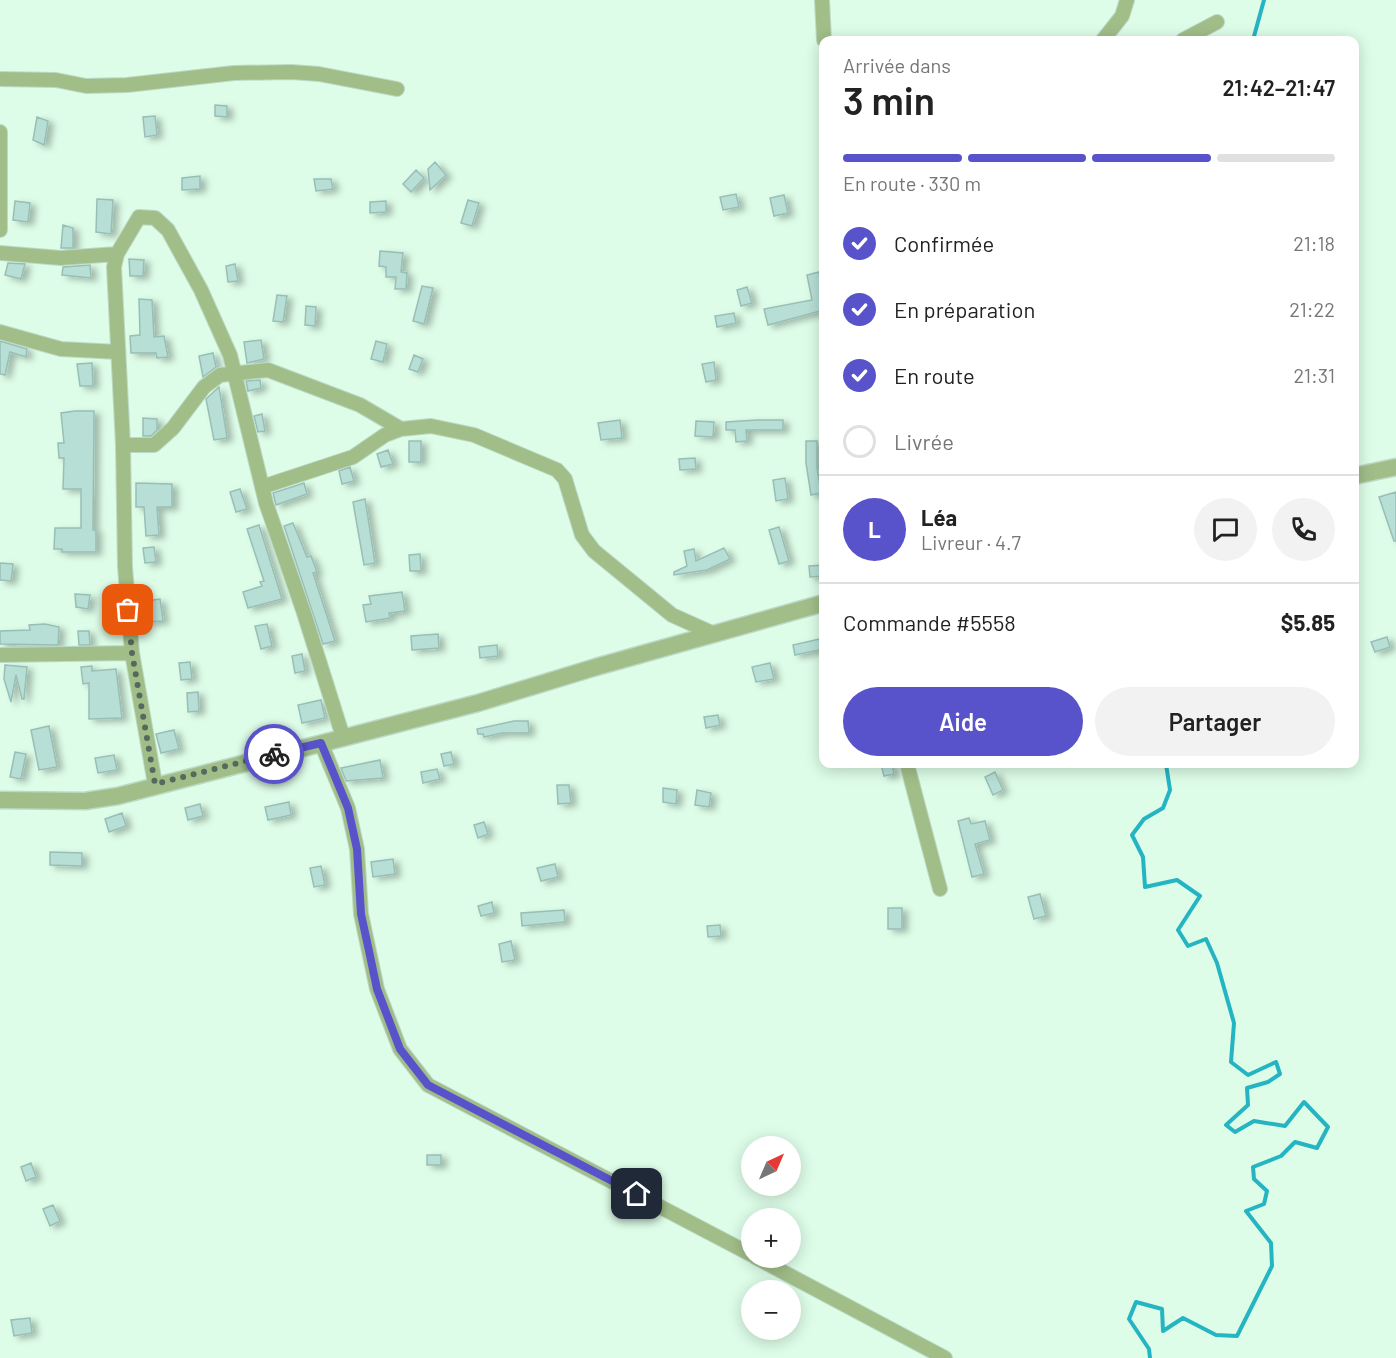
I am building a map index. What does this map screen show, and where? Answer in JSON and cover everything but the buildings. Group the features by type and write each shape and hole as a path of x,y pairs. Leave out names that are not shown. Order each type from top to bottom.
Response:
{"street":[{"path":"822,0 824,36"},
{"path":"1106,36 1122,16 1127,0"},
{"path":"1191,36 1217,22"},
{"path":"0,79 56,80 86,86 126,85 234,73 291,72 320,74 397,89"},
{"path":"0,132 0,230"},
{"path":"155,784 132,653 125,567 123,445 114,267 117,254 139,217 155,218 168,230 201,290 230,355 262,488 343,737"},
{"path":"0,253 61,258 117,254"},
{"path":"0,332 61,349 118,352"},
{"path":"123,445 154,445 173,428 204,387 220,375 268,370 360,405 401,429"},
{"path":"262,488 354,457 385,435 401,429 431,426 474,435 557,470 565,479 582,535 594,551 672,615 712,633"},
{"path":"1359,475 1396,467"},
{"path":"0,800 85,801 118,796 155,784 478,703 712,633 819,604"},
{"path":"0,655 132,653"},
{"path":"321,743 348,808 357,849 361,914 377,989 400,1049 428,1085 741,1250"},
{"path":"908,768 940,889"},
{"path":"776,1268 945,1358"}],"waterway":[{"path":"1254,36 1264,0"},
{"path":"1150,1358 1149,1349 1129,1319 1136,1302 1162,1309 1163,1331 1183,1318 1216,1335 1237,1336 1272,1266 1271,1243 1246,1211 1264,1204 1267,1191 1254,1179 1253,1167 1281,1156 1295,1142 1317,1148 1328,1127 1304,1102 1285,1126 1254,1121 1235,1132 1226,1125 1248,1105 1247,1088 1268,1082 1280,1074 1276,1062 1248,1075 1231,1062 1234,1023 1217,963 1206,939 1188,946 1178,930 1200,896 1177,880 1145,887 1143,857 1132,835 1144,819 1163,808 1170,790 1167,768"}],"way so far":[{"path":"128,610 132,653 155,784 274,754"}],"route":[{"path":"274,754 321,743 348,808 357,849 361,914 377,989 400,1049 428,1085 637,1194"}]}
